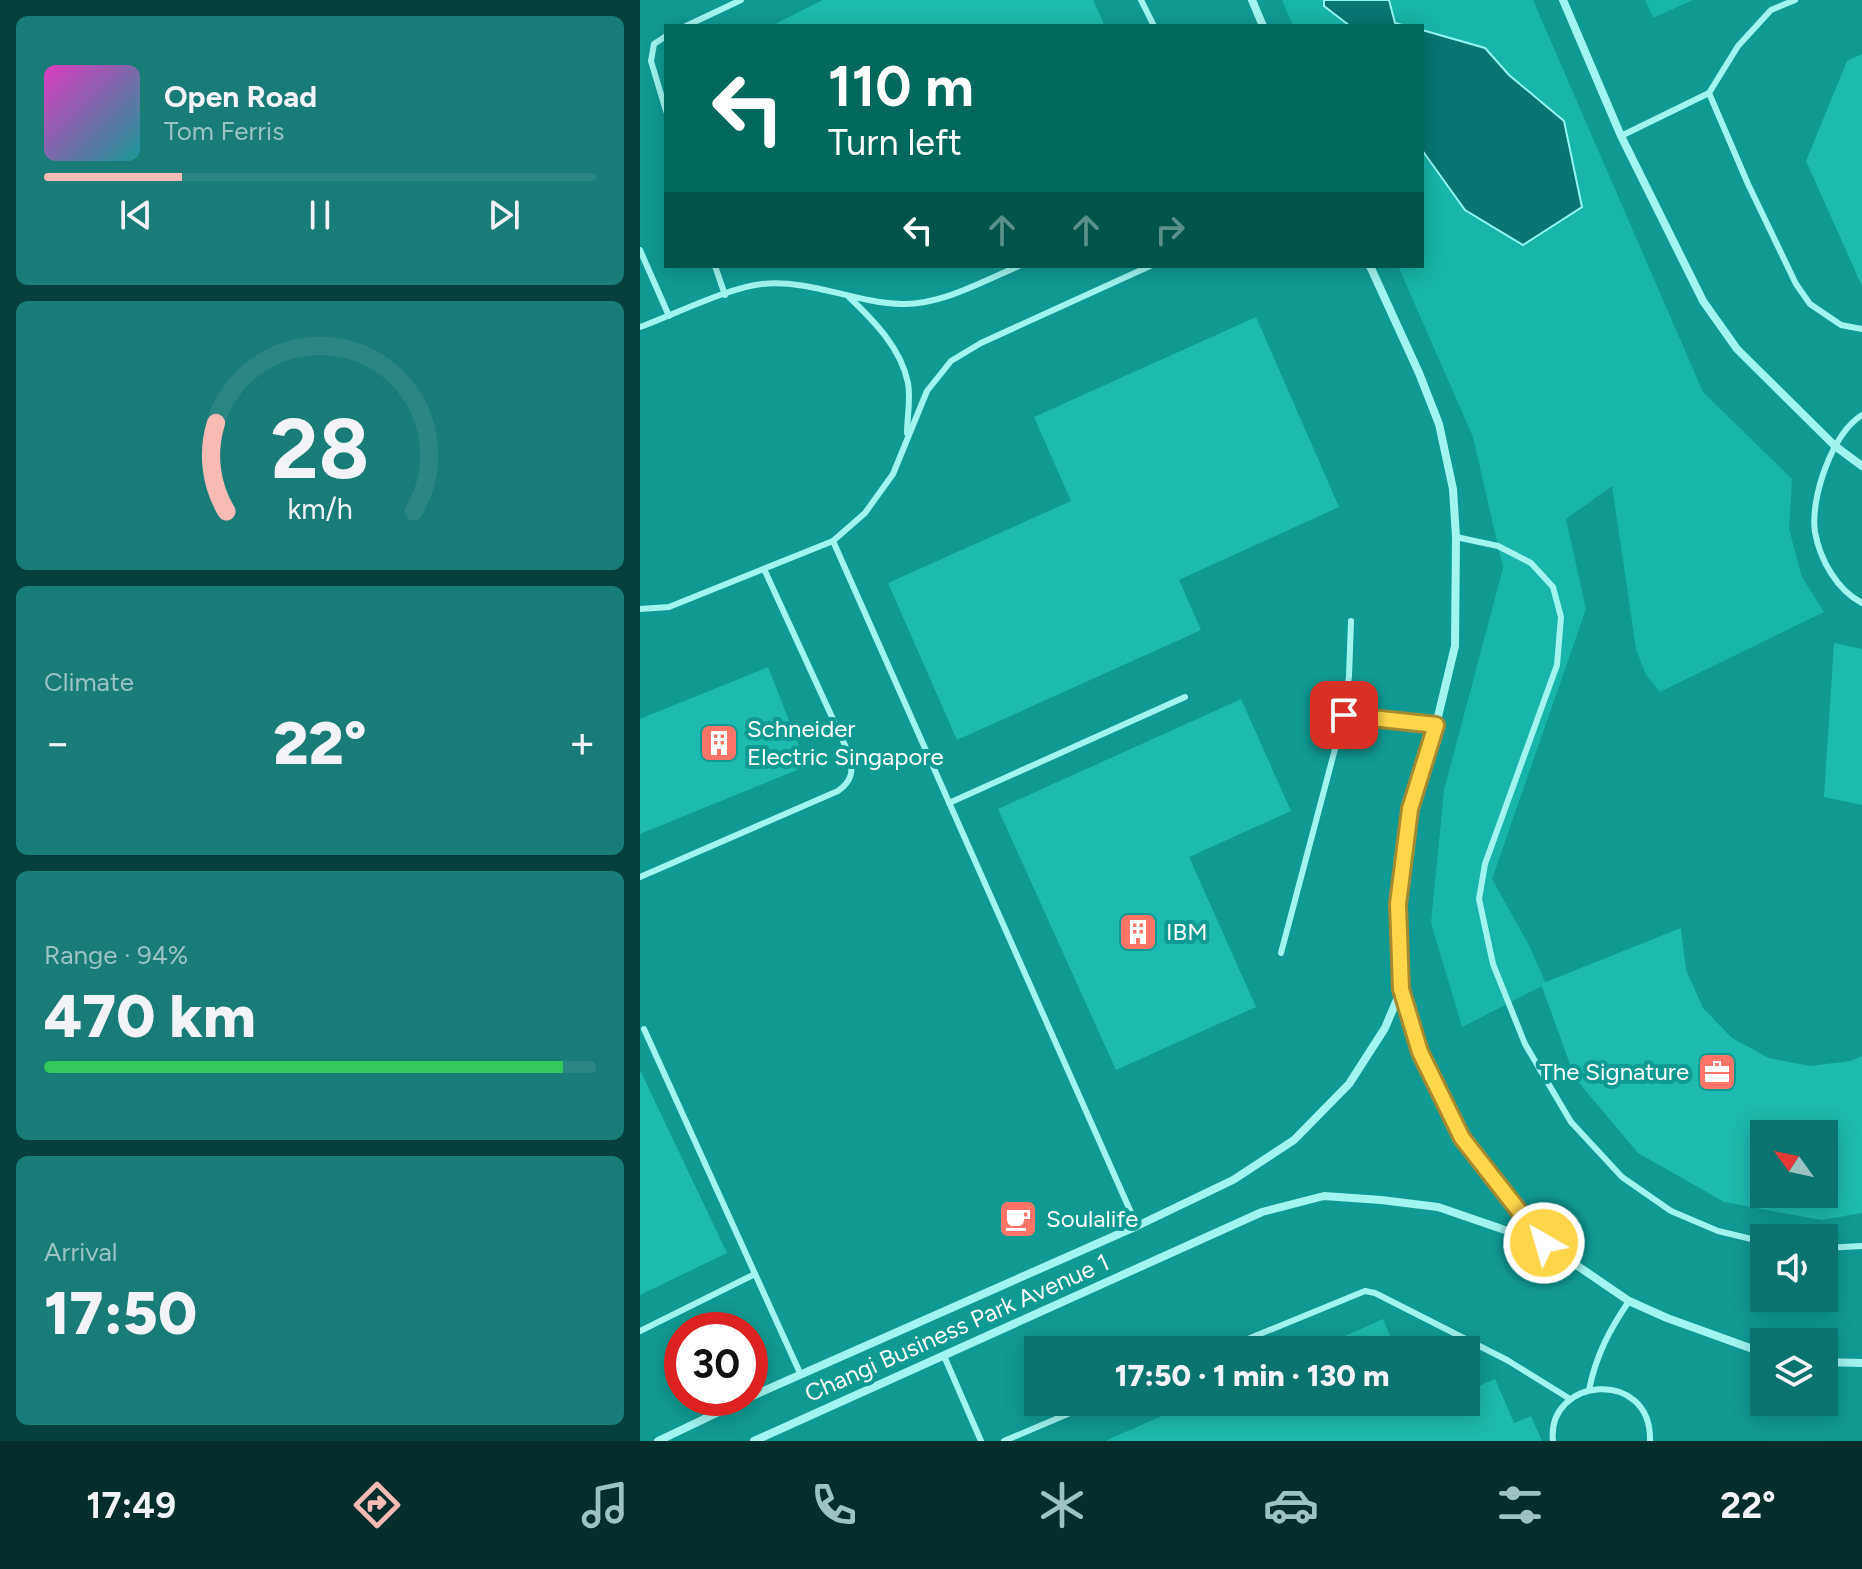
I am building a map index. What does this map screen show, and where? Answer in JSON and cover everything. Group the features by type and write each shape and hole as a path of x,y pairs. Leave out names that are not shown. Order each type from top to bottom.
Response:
{"street":[{"path":"1252,0 1262,24"},
{"path":"1563,0 1621,136 1703,301 1737,349 1835,446 1862,466"},
{"path":"1371,268 1439,424 1453,489 1455,646 1436,725 1410,809 1398,904 1401,989 1420,1052 1462,1138 1544,1243 1629,1301 1750,1348"},
{"name":"Changi Business Park Avenue 1","path":"768,1389 1137,1226 1233,1180 1294,1140 1349,1084 1385,1028 1401,989"},
{"name":"Changi Business Park Avenue 1","path":"754,1441 1262,1212 1324,1196 1438,1207 1544,1243"},
{"path":"1838,1362 1862,1363"},
{"name":"Changi Business Park Avenue 1","path":"658,1441 711,1416"}],"lane":[{"path":"690,24 741,0"},
{"path":"1141,0 1153,24"},
{"path":"1621,136 1709,93 1738,46 1771,10 1795,0"},
{"path":"664,37 654,44 651,61 664,104"},
{"path":"1709,93 1796,284 1810,304 1841,325 1862,329"},
{"path":"640,250 669,316"},
{"path":"716,268 725,295"},
{"path":"640,327 758,284 789,284 849,297 904,304 947,296 1014,268"},
{"path":"640,609 669,607 833,541 865,513 893,474 927,391 951,361 981,343 1146,268"},
{"path":"849,297 878,325 895,352 908,383 906,439"},
{"path":"1862,415 1854,420 1835,446 1819,486 1815,531 1837,583 1862,603"},
{"path":"1456,537 1498,546 1531,563 1553,587 1561,617 1557,665 1485,864 1479,899 1493,964 1525,1044 1571,1122 1622,1177 1671,1211 1718,1231 1750,1239"},
{"path":"833,541 1137,1226"},
{"path":"640,877 838,791 849,783 853,768 849,754 764,569"},
{"path":"1281,953 1344,715 1351,621"},
{"path":"949,803 1185,697"},
{"path":"1344,715 1436,725"},
{"path":"644,1029 800,1373"},
{"path":"1838,1247 1862,1246"},
{"path":"640,1331 755,1274"},
{"path":"1255,1336 1365,1291 1375,1293 1460,1336"},
{"path":"1589,1390 1600,1350 1629,1301"},
{"path":"1480,1346 1570,1399"},
{"path":"944,1356 981,1441"},
{"path":"1553,1441 1558,1416 1570,1399 1589,1390 1609,1388 1628,1395 1643,1409 1651,1428 1650,1441"},
{"path":"1004,1441 1063,1416"}],"green space":[{"path":"1282,0 1533,0 1703,392 1792,479 1789,529 1802,577 1824,612 1660,692 1646,675 1636,649 1612,486 1566,519 1586,609 1492,879 1529,945 1546,984 1462,1027 1431,923 1444,790 1503,568 1473,437 1399,268 1424,268 1424,24 1292,24"},
{"path":"1645,0 1693,0 1653,18"}],"water":[{"path":"1324,0 1389,0 1395,23 1399,24 1347,24 1324,6"},
{"path":"1424,31 1485,48 1509,75 1564,121 1582,207 1523,245 1465,210 1424,153"}],"building":[{"path":"823,0 1093,0 1104,24 775,24"},
{"path":"1862,54 1862,286 1806,161 1847,61"},
{"path":"1256,317 1339,507 1179,580 1201,630 957,740 888,583 1071,501 1034,417"},
{"path":"1834,643 1862,649 1862,805 1824,797"},
{"name":"Schneider Electric Singapore","path":"768,667 807,766 640,834 640,719"},
{"name":"IBM","path":"1241,699 1291,811 1189,857 1256,1007 1116,1070 998,809"},
{"name":"The Signature","path":"1681,928 1686,970 1703,1008 1732,1038 1769,1058 1810,1066 1851,1061 1862,1056 1862,1213 1821,1220 1756,1208 1838,1208 1838,1120 1750,1120 1750,1207 1724,1202 1638,1153 1575,1078 1541,984"},
{"path":"640,1070 727,1253 640,1295"},
{"path":"1383,1319 1390,1336 1345,1336"},
{"path":"1495,1379 1514,1423 1531,1416 1542,1441 1105,1441 1162,1416 1480,1416 1480,1385"}],"place":[{"name":"Schneider Electric Singapore","path":"719,743"},
{"name":"IBM","path":"1138,932"},
{"name":"The Signature","path":"1717,1072"},
{"name":"Soulalife","path":"1018,1219"}],"route":[{"path":"1344,715 1436,725 1410,809 1398,904 1401,989 1420,1052 1462,1138 1544,1243"}]}
